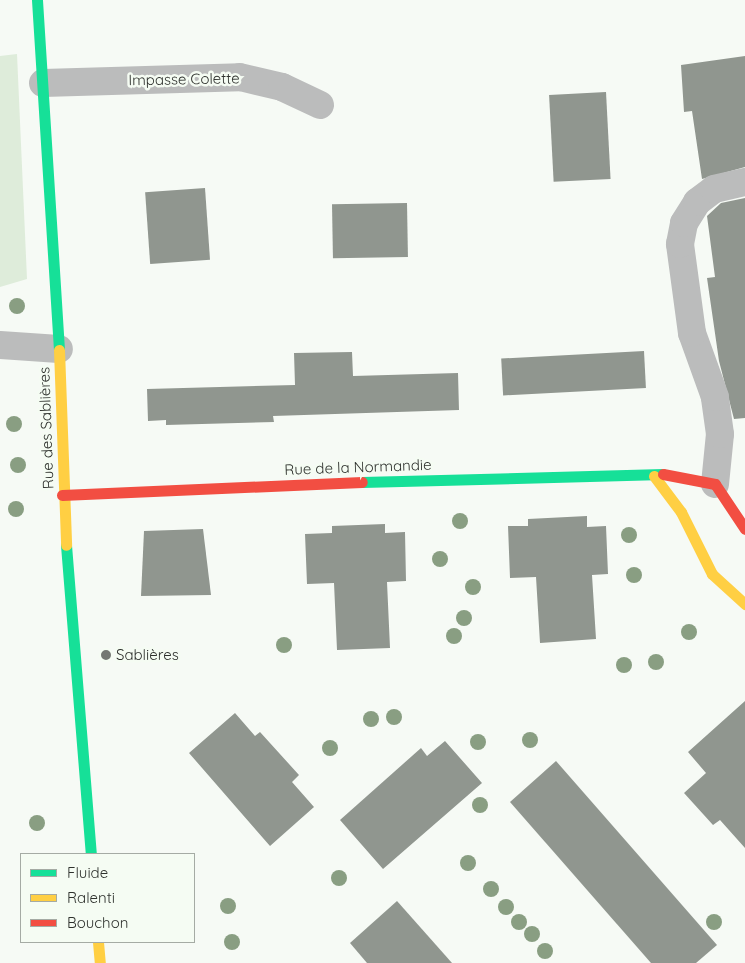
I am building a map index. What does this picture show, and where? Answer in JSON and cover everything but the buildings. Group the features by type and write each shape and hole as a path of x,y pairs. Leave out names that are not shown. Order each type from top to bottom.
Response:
{"street":[{"name":"Rue des Sablières","path":"37,0 59,349 62,495 91,853"},
{"name":"Impasse Colette","path":"43,83 240,77 282,87 320,105"},
{"path":"745,182 714,189 696,202 684,223 680,244 692,333 715,397 719,425 720,465 715,484 745,529"},
{"path":"0,345 59,349"},
{"path":"654,476 681,512 712,574 745,604"},
{"name":"Rue de la Normandie","path":"62,495 401,480 696,476 715,484"},
{"path":"98,943 100,963"}],"green space":[{"path":"17,54 27,279 0,287 0,56"}],"traffic: fast":[{"path":"37,0 59,350"},
{"path":"362,482 663,474"},
{"path":"66,545 91,853"}],"traffic: slow":[{"path":"59,350 66,545"},
{"path":"654,476 681,512 712,574 745,604"},
{"path":"98,943 100,963"}],"traffic: jam":[{"path":"663,474 715,484 745,529"},
{"path":"62,495 362,482"}],"place":[{"name":"Sablières","path":"106,655"}]}
